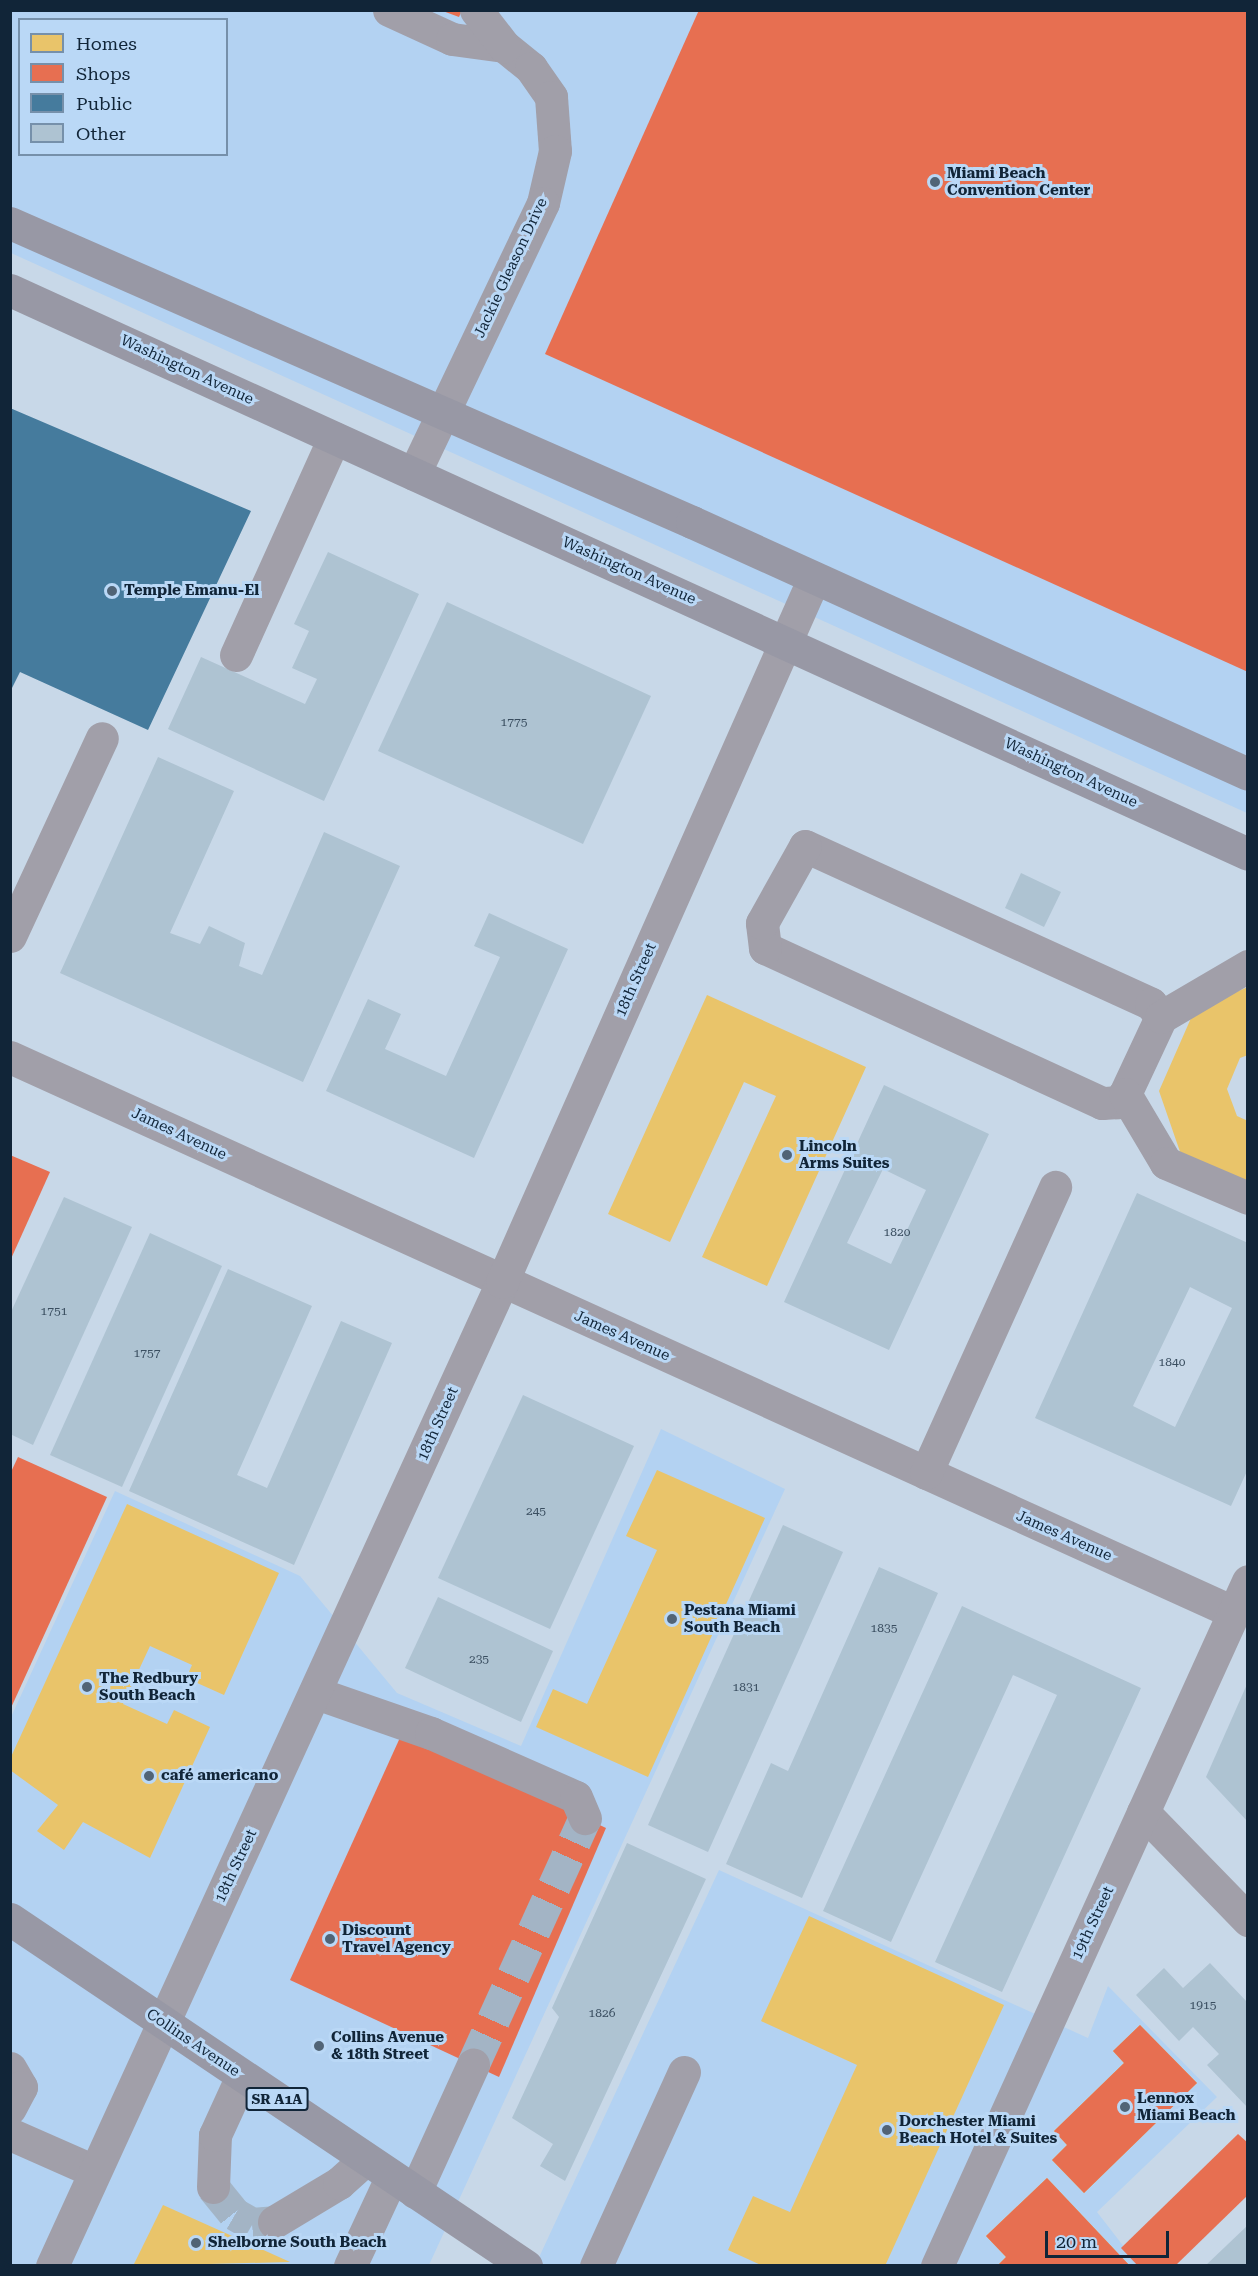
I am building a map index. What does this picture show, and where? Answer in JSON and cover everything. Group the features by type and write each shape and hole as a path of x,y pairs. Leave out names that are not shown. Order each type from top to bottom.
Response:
{"main road":[{"path":"10,223 442,416 814,578 1248,774"},
{"name":"Washington Avenue","path":"10,290 788,642 1248,854"},
{"name":"Collins Avenue","path":"10,1919 391,2176 514,2262"}],"street":[{"path":"389,10 452,39 504,46"},
{"name":"Jackie Gleason Drive","path":"414,474 543,203 555,151 551,97 531,68 504,46 476,10"},
{"path":"236,655 334,438"},
{"name":"18th Street","path":"52,2265 162,2022 316,1693 502,1282 788,642 814,578"},
{"path":"10,936 102,738"},
{"path":"1161,1017 1151,1004 818,847 805,846 795,855 762,923 765,948 1102,1103 1118,1102 1125,1094 1161,1017 1248,966"},
{"name":"James Avenue","path":"10,1058 1233,1612"},
{"path":"1125,1094 1166,1163 1248,1198"},
{"path":"926,1473 1055,1187"},
{"name":"19th Street","path":"936,2265 1248,1581"},
{"path":"316,1693 431,1733 576,1797 585,1818"},
{"path":"1143,1812 1248,1920"},
{"path":"350,2265 391,2176 472,2065"},
{"path":"10,2068 21,2087 10,2108"},
{"path":"596,2265 684,2072"},
{"path":"213,2187 215,2135 242,2076"},
{"path":"10,2134 94,2171"},
{"path":"274,2222 339,2183 391,2176"}],"shaded area":[{"path":"11,11 1247,11 1247,813 11,253"},
{"path":"661,1429 785,1489 429,2265 11,2266 11,1717 115,1491 300,1576 397,1693 521,1746"},
{"path":"719,1870 1088,2038 1108,1986 1217,2097 1097,2212 1138,2265 535,2266"}],"building: Homes":[{"path":"1248,987 1248,1055 1240,1058 1227,1089 1237,1116 1248,1121 1248,1200 1187,1172 1159,1091 1195,1009"},
{"name":"Lincoln Arms Suites","path":"707,995 866,1067 767,1286 702,1257 776,1096 744,1082 670,1242 608,1214"},
{"name":"Pestana Miami South Beach","path":"657,1470 765,1518 648,1777 536,1727 553,1689 587,1704 657,1550 626,1536"},
{"name":"The Redbury South Beach","path":"127,1504 279,1573 224,1695 186,1678 192,1665 150,1646 123,1704 167,1724 174,1710 210,1727 150,1858 83,1822 64,1850 37,1831 58,1805 10,1770 10,1759"},
{"name":"Dorchester Miami Beach Hotel & Suites","path":"809,1916 1004,2005 885,2266 763,2266 728,2250 753,2196 790,2212 857,2065 761,2021"},
{"name":"Lennox Miami Beach","path":"1140,2025 1197,2083 1084,2193 1052,2160 1067,2145 1054,2131 1124,2063 1113,2051"},
{"path":"1047,2178 1130,2266 997,2266 1006,2257 986,2236"},
{"name":"Shelborne South Beach","path":"163,2205 290,2262 133,2266"}],"building: Shops":[{"path":"440,10 462,10 459,17"},
{"name":"Miami Beach Convention Center","path":"699,10 1248,10 1248,672 545,354"},
{"path":"10,1155 50,1172 10,1261"},
{"path":"18,1457 107,1497 10,1710 10,1474"},
{"path":"403,1731 606,1828 499,2077 290,1980"},
{"name":"Lennox Miami Beach","path":"1140,2025 1197,2083 1084,2193 1052,2160 1067,2145 1054,2131 1124,2063 1113,2051"},
{"path":"1238,2134 1248,2143 1248,2195 1175,2266 1138,2266 1121,2248"},
{"path":"1047,2178 1130,2266 997,2266 1006,2257 986,2236"}],"building: Public":[{"name":"Temple Emanu-El","path":"10,408 251,511 148,730 20,672 10,692"}],"building: Other":[{"path":"328,552 419,594 324,801 168,729 201,657 305,704 317,679 292,668 309,631 294,624"},
{"path":"447,602 651,696 583,844 378,751"},
{"path":"158,757 234,791 170,933 200,944 209,926 245,943 239,966 262,975 324,832 400,866 303,1082 60,973"},
{"path":"1021,873 1061,892 1044,927 1005,908"},
{"path":"489,913 568,949 474,1158 326,1091 368,999 401,1014 385,1049 446,1076 500,957 474,946"},
{"path":"884,1085 989,1134 889,1350 784,1302","holes":["883,1169 926,1190 891,1264 847,1243"]},
{"path":"1137,1193 1248,1243 1248,1469 1231,1506 1035,1418","holes":["1190,1287 1232,1308 1175,1427 1133,1406"]},
{"path":"64,1197 132,1227 33,1445 10,1434 10,1314"},
{"path":"150,1233 222,1266 122,1487 50,1455"},
{"path":"228,1269 312,1306 237,1475 267,1488 341,1321 392,1343 294,1565 129,1491"},
{"path":"523,1395 634,1446 550,1629 438,1578"},
{"path":"783,1525 843,1552 708,1852 648,1825"},
{"path":"879,1567 938,1593 802,1898 726,1864 771,1763 788,1771"},
{"path":"438,1597 553,1651 521,1722 405,1668"},
{"path":"962,1606 1141,1688 1002,1992 935,1962 1057,1695 1013,1675 891,1942 823,1911"},
{"path":"1248,1682 1248,1822 1206,1777"},
{"path":"627,1843 706,1879 565,2181 540,2166 553,2144 512,2118 559,2017 552,2008"},
{"path":"1210,1963 1248,2003 1248,2108 1207,2065 1219,2054 1193,2027 1179,2041 1136,1995 1164,1968 1183,1988"},
{"path":"1248,2225 1248,2266 1205,2266"}],"tunnel":[{"path":"473,2065 585,1818"},
{"path":"213,2187 235,2214 252,2224 274,2222"}],"place":[{"name":"Miami Beach Convention Center","path":"935,182"},
{"name":"Temple Emanu-El","path":"112,591"},
{"name":"Lincoln Arms Suites","path":"787,1155"},
{"name":"Pestana Miami South Beach","path":"672,1619"},
{"name":"The Redbury South Beach","path":"87,1687"},
{"name":"café americano","path":"149,1776"},
{"name":"Discount Travel Agency","path":"330,1939"},
{"name":"Collins Avenue & 18th Street","path":"319,2046"},
{"name":"Lennox Miami Beach","path":"1125,2107"},
{"name":"Dorchester Miami Beach Hotel & Suites","path":"887,2130"},
{"name":"Shelborne South Beach","path":"196,2243"}]}
